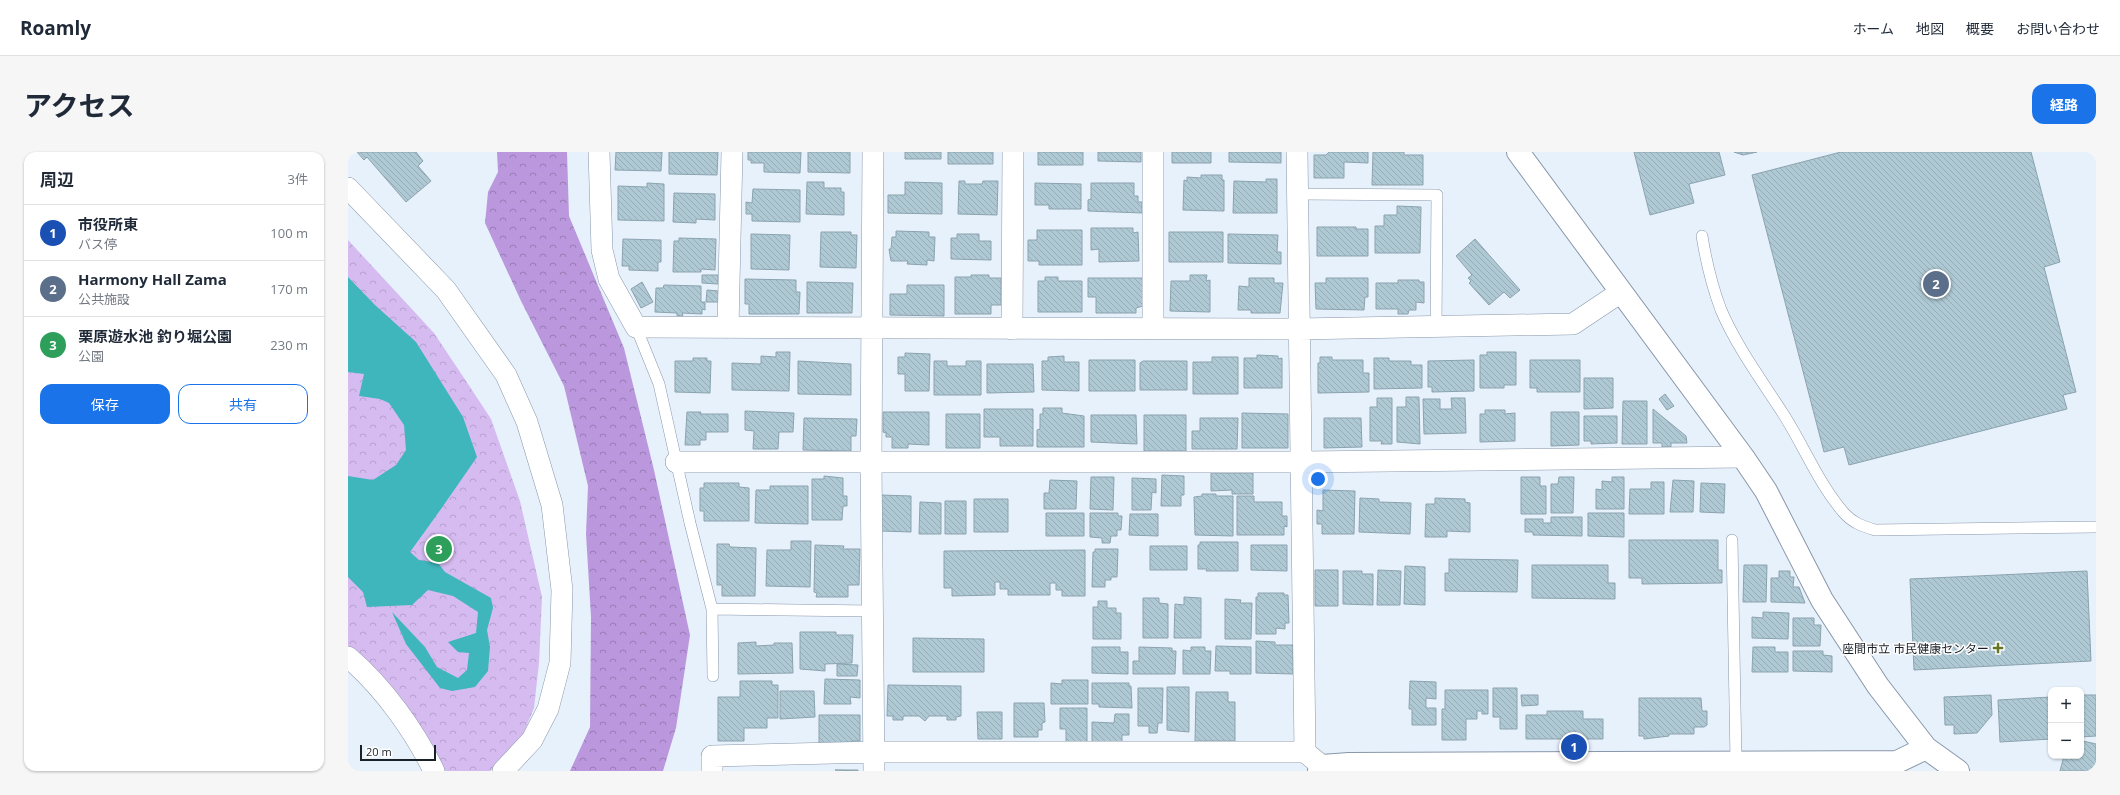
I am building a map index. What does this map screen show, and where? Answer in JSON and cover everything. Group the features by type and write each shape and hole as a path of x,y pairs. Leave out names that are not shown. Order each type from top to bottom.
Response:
{"street":[{"path":"599,152 602,250 610,279 636,327 1299,330 1573,324 1621,292"},
{"path":"728,328 732,152"},
{"path":"873,152 871,463 874,762"},
{"path":"1012,152 1012,329"},
{"path":"1153,152 1153,329"},
{"path":"1297,152 1305,752 1320,768 1349,764 1736,766 1897,762 1926,748"},
{"path":"1518,152 1743,457 1766,491 1822,600 1878,686 1926,748 1958,771"},
{"path":"348,188 446,290 506,375 527,422 552,505 562,590 560,663 548,709 532,740 503,771"},
{"path":"676,462 1302,462 1743,457"},
{"path":"348,657 363,670 398,713 427,757 434,771"},
{"path":"712,771 712,756 874,762 1305,752"}],"lane":[{"path":"1298,194 1437,195 1436,328"},
{"path":"1702,236 1712,285 1739,346 1757,377 1782,412 1822,480 1844,513 1855,524 1875,530 2096,527"},
{"path":"636,327 659,384 676,462 712,609 713,676"},
{"path":"1732,540 1736,766"},
{"path":"712,609 872,611"}],"green space":[{"path":"497,152 567,152 569,216 624,348 654,470 690,635 676,728 663,771 570,771 590,727 591,617 586,534 588,486 564,386 521,301 485,223 488,192 498,172"},
{"path":"348,240 434,333 468,384 491,419 520,501 542,597 539,663 534,708 519,744 490,771 445,771 441,763 348,648"}],"water":[{"path":"348,277 375,305 416,342 463,417 477,457 410,552 419,560 438,563 445,572 491,598 493,608 487,630 490,647 488,671 475,687 452,691 440,688 406,644 392,612 425,647 437,667 458,678 467,670 469,653 458,652 448,642 476,633 478,612 453,596 428,590 412,605 367,607 363,592 348,577 348,476 373,480 396,465 406,450 404,425 389,403 380,399 359,396 364,374 348,372"}],"building":[{"path":"357,152 416,152 423,161 418,166 431,181 406,202 367,157 364,160"},
{"path":"616,152 662,152 661,171 615,170"},
{"path":"669,152 718,152 717,175 669,174"},
{"path":"748,152 801,152 800,173 764,172 764,163 751,163 751,160 748,160"},
{"path":"808,152 850,152 850,173 808,172"},
{"path":"905,152 941,152 941,159 905,159"},
{"path":"948,152 993,152 993,164 948,164"},
{"path":"1038,152 1083,152 1083,165 1038,165"},
{"path":"1098,152 1141,152 1141,162 1098,161"},
{"path":"1172,152 1211,152 1211,163 1172,163"},
{"path":"1229,152 1281,152 1281,163 1229,162"},
{"path":"1329,152 1368,152 1368,163 1344,162 1344,178 1314,178 1314,155 1326,155"},
{"path":"1373,152 1404,152 1404,155 1423,155 1423,185 1372,185"},
{"path":"1634,152 1719,152 1725,175 1689,184 1694,203 1650,215"},
{"path":"1734,152 1757,152 1743,155"},
{"path":"1841,152 2031,152 2060,262 2044,267 2076,392 2063,395 2067,409 1849,465 1844,447 1824,452 1752,175"},
{"path":"1201,175 1222,175 1222,180 1224,180 1224,211 1183,210 1184,180 1187,181 1187,177 1201,178"},
{"path":"1266,179 1277,179 1277,213 1233,213 1234,181 1266,182"},
{"path":"959,181 965,181 965,184 982,184 983,181 998,181 997,215 958,214"},
{"path":"807,182 824,182 824,188 841,188 841,192 844,192 844,215 806,214"},
{"path":"905,182 942,183 942,214 888,213 888,195 905,195"},
{"path":"647,183 664,184 664,221 618,220 618,186 647,187"},
{"path":"1035,183 1081,184 1081,209 1049,209 1049,205 1035,205"},
{"path":"1091,183 1134,183 1134,196 1138,196 1138,202 1142,202 1142,213 1088,211 1088,200 1091,199"},
{"path":"753,189 800,190 800,222 752,221 752,214 746,214 746,202 752,203"},
{"path":"674,193 715,194 715,220 696,219 696,223 673,222"},
{"path":"1397,206 1421,207 1420,253 1375,253 1375,226 1384,226 1384,215 1397,215"},
{"path":"1317,227 1356,227 1356,229 1368,229 1368,256 1317,256"},
{"path":"1091,228 1133,228 1133,233 1138,232 1139,261 1099,262 1099,249 1091,250"},
{"path":"1037,230 1082,230 1082,265 1039,265 1039,261 1028,261 1028,240 1037,240"},
{"path":"896,231 929,232 929,237 935,237 934,261 927,260 927,265 907,264 908,261 891,261 889,249 891,249 892,237 896,237"},
{"path":"821,232 851,232 851,235 857,235 856,268 820,267"},
{"path":"1169,232 1223,232 1223,262 1169,262"},
{"path":"751,234 790,235 789,270 751,269"},
{"path":"957,234 979,234 979,241 991,241 991,260 951,259 951,238 957,238"},
{"path":"1228,234 1278,235 1277,252 1281,252 1281,264 1228,263"},
{"path":"679,238 716,239 715,270 701,269 701,272 673,272 674,241 679,241"},
{"path":"623,239 661,240 661,262 658,262 658,271 629,270 629,266 622,266"},
{"path":"1475,239 1520,290 1510,298 1504,292 1489,305 1469,283 1471,281 1468,278 1472,275 1456,256"},
{"path":"702,275 718,275 718,284 702,283"},
{"path":"971,275 989,275 989,278 1001,278 1001,305 991,305 991,314 955,314 955,277 971,277"},
{"path":"1190,275 1207,275 1206,281 1210,280 1210,312 1170,311 1171,281 1190,281"},
{"path":"1045,277 1058,277 1058,281 1082,281 1082,312 1038,312 1038,281 1045,281"},
{"path":"1088,278 1143,278 1143,306 1136,308 1136,313 1096,313 1096,297 1088,297"},
{"path":"1249,278 1274,278 1274,283 1283,283 1280,313 1251,313 1251,310 1238,310 1239,286 1249,287"},
{"path":"1326,278 1368,278 1368,297 1365,297 1364,310 1316,309 1315,283 1326,283"},
{"path":"745,279 796,280 796,292 800,292 799,314 749,314 749,304 745,304"},
{"path":"1398,280 1419,280 1419,282 1424,282 1424,303 1416,302 1416,310 1409,310 1408,314 1398,314 1398,309 1376,309 1376,283 1398,283"},
{"path":"642,282 653,302 641,308 631,289"},
{"path":"807,282 853,283 852,313 807,313"},
{"path":"664,285 701,286 701,302 705,302 705,310 702,309 702,314 682,313 683,316 677,316 677,313 655,312 656,288 663,288"},
{"path":"907,285 944,285 944,316 890,315 890,294 907,294"},
{"path":"707,290 719,291 719,302 706,302"},
{"path":"776,352 790,352 789,391 732,390 732,363 761,364 761,356 776,357"},
{"path":"1487,352 1516,352 1516,385 1504,385 1504,388 1480,388 1480,355 1487,355"},
{"path":"905,353 930,354 929,391 905,391 905,374 898,374 898,357 905,357"},
{"path":"1257,355 1278,356 1278,359 1282,358 1282,388 1244,388 1244,358 1257,358"},
{"path":"1064,356 1064,362 1079,362 1079,391 1042,390 1042,361 1048,361 1048,357"},
{"path":"1212,357 1238,357 1238,394 1193,394 1193,362 1212,362"},
{"path":"1320,357 1332,357 1332,360 1363,360 1363,373 1369,373 1369,392 1318,393 1318,363 1320,363"},
{"path":"693,358 707,358 707,361 711,361 710,393 675,392 675,361 693,361"},
{"path":"1374,358 1389,358 1389,361 1411,361 1411,365 1422,365 1422,388 1374,389"},
{"path":"1089,360 1135,360 1135,391 1089,391"},
{"path":"1474,360 1474,391 1432,392 1432,387 1428,387 1428,361"},
{"path":"1530,360 1580,360 1580,392 1537,392 1537,388 1530,388"},
{"path":"798,361 851,364 851,395 798,394"},
{"path":"934,361 947,361 947,366 966,366 966,361 981,361 981,395 934,395"},
{"path":"1143,361 1187,361 1187,390 1140,390 1140,363"},
{"path":"987,364 1033,364 1034,392 987,393"},
{"path":"1584,378 1613,378 1613,408 1584,409"},
{"path":"1665,394 1674,406 1667,410 1659,399"},
{"path":"1406,397 1419,397 1420,444 1397,442 1397,407 1406,407"},
{"path":"1377,398 1392,398 1392,444 1381,444 1382,441 1370,441 1370,407 1377,407"},
{"path":"1451,398 1465,398 1466,433 1424,434 1423,399 1440,399 1440,409 1452,409"},
{"path":"1623,401 1647,401 1647,444 1622,444"},
{"path":"1043,408 1062,408 1062,413 1084,416 1084,447 1037,447 1037,430 1040,429 1040,414 1043,414"},
{"path":"984,409 1033,409 1033,446 1000,446 1000,437 984,437"},
{"path":"1653,409 1686,436 1687,443 1671,443 1671,447 1662,447 1662,443 1653,443"},
{"path":"1485,410 1505,410 1505,414 1515,413 1515,441 1480,442 1480,414 1485,414"},
{"path":"745,411 794,413 793,432 779,432 778,449 753,449 754,431 745,430"},
{"path":"687,412 701,412 700,414 728,414 728,432 706,432 706,440 700,440 700,445 685,445"},
{"path":"883,412 929,412 929,445 908,444 908,448 892,448 892,437 886,437 886,433 883,432"},
{"path":"1551,412 1579,412 1579,445 1551,446"},
{"path":"1242,413 1288,414 1288,448 1242,448"},
{"path":"946,414 980,414 980,448 946,448"},
{"path":"1091,415 1136,415 1137,444 1091,442"},
{"path":"1144,415 1186,415 1186,451 1144,451"},
{"path":"1584,416 1617,416 1617,443 1591,444 1591,441 1584,441"},
{"path":"804,418 857,419 856,436 851,436 851,451 803,450"},
{"path":"1200,418 1238,418 1237,449 1192,449 1192,431 1200,431"},
{"path":"1324,418 1361,418 1362,447 1324,448"},
{"path":"1211,473 1253,473 1253,494 1232,494 1232,490 1211,491"},
{"path":"1162,475 1184,476 1184,495 1181,495 1181,506 1161,506"},
{"path":"824,476 843,478 843,496 847,496 847,506 843,506 842,520 812,520 812,479 824,479"},
{"path":"1091,477 1114,477 1113,510 1090,509"},
{"path":"1521,477 1540,477 1540,486 1546,486 1546,514 1521,514"},
{"path":"1559,477 1574,477 1573,513 1551,513 1551,484 1558,484"},
{"path":"1612,477 1624,477 1624,509 1596,509 1596,489 1602,490 1602,481 1612,482"},
{"path":"1132,478 1156,479 1156,493 1152,492 1151,510 1132,510"},
{"path":"1050,480 1077,481 1076,509 1044,509 1044,493 1049,493"},
{"path":"1673,480 1694,481 1693,512 1670,512"},
{"path":"1651,482 1664,482 1664,514 1629,514 1630,489 1651,489"},
{"path":"704,483 739,483 739,487 749,488 749,521 704,521 704,511 700,511 700,488 704,488"},
{"path":"1701,483 1725,484 1724,513 1700,512"},
{"path":"770,486 808,486 808,524 755,523 756,490 770,490"},
{"path":"1323,490 1355,491 1354,534 1322,534 1322,524 1317,524 1317,510 1323,511"},
{"path":"1202,494 1233,496 1233,536 1195,535 1194,497 1202,496"},
{"path":"881,495 911,496 911,532 881,531"},
{"path":"1237,496 1254,496 1254,502 1282,502 1282,516 1287,516 1287,527 1284,526 1284,535 1237,535"},
{"path":"1360,498 1379,499 1379,502 1411,503 1410,534 1359,532"},
{"path":"1435,498 1465,499 1465,502 1470,503 1470,532 1447,531 1447,537 1425,537 1426,504 1435,504"},
{"path":"974,499 1008,499 1008,532 974,532"},
{"path":"945,501 966,501 966,534 945,534"},
{"path":"920,502 941,503 941,534 919,534"},
{"path":"1046,513 1084,513 1084,536 1046,536"},
{"path":"1090,513 1118,513 1118,516 1122,516 1121,530 1117,530 1117,536 1111,536 1110,543 1102,543 1102,538 1090,537"},
{"path":"1588,513 1624,513 1624,537 1588,536"},
{"path":"1130,514 1158,514 1158,536 1129,535"},
{"path":"1551,517 1582,517 1582,536 1533,535 1533,532 1525,532 1525,519 1543,519 1543,523 1551,523"},
{"path":"1629,540 1718,540 1718,570 1722,570 1722,583 1642,584 1642,578 1629,578"},
{"path":"791,541 811,541 810,587 766,586 767,550 791,550"},
{"path":"1200,542 1238,542 1238,571 1206,571 1207,569 1198,569 1198,545 1200,545"},
{"path":"717,544 729,544 730,547 756,548 755,596 722,596 722,585 717,585"},
{"path":"815,545 844,546 843,549 860,549 859,585 848,585 848,597 816,597 817,593 814,592"},
{"path":"1251,545 1287,545 1287,571 1251,570"},
{"path":"1150,546 1187,546 1187,570 1150,570"},
{"path":"1095,549 1118,549 1117,577 1111,577 1111,580 1105,580 1105,587 1092,587 1093,552 1095,552"},
{"path":"1085,550 1085,596 1062,596 1062,590 1056,590 1056,583 1050,583 1050,595 1008,595 1008,589 1000,589 1000,582 995,582 995,595 952,596 952,588 944,588 944,551"},
{"path":"1449,559 1518,560 1517,592 1445,591 1445,573 1449,573"},
{"path":"1532,565 1608,565 1608,583 1615,583 1615,599 1532,598"},
{"path":"1744,565 1767,565 1766,602 1743,602"},
{"path":"1405,566 1425,567 1425,605 1404,604"},
{"path":"1315,570 1338,570 1338,606 1315,606"},
{"path":"1378,570 1401,571 1400,605 1377,605"},
{"path":"1343,571 1362,571 1362,574 1373,574 1373,605 1343,604"},
{"path":"1779,571 1790,571 1790,577 1794,577 1793,587 1799,587 1805,603 1771,602 1771,578 1779,578"},
{"path":"2087,571 2091,661 1914,670 1910,579"},
{"path":"1258,593 1284,593 1284,595 1288,595 1289,623 1285,623 1285,629 1276,628 1276,634 1256,634 1256,597 1258,597"},
{"path":"1184,597 1201,598 1201,638 1174,638 1175,604 1184,605"},
{"path":"1143,598 1159,598 1159,603 1168,604 1168,638 1143,638"},
{"path":"1225,599 1241,600 1240,603 1252,603 1251,639 1225,639"},
{"path":"1098,601 1107,601 1107,608 1116,608 1116,613 1121,613 1121,639 1093,639 1093,607 1098,607"},
{"path":"1763,612 1789,613 1788,639 1752,638 1752,617 1763,618"},
{"path":"1793,618 1814,618 1814,625 1821,625 1820,646 1793,646"},
{"path":"800,632 836,632 836,635 853,635 852,663 825,664 825,671 800,669"},
{"path":"913,638 984,639 984,672 913,672"},
{"path":"1256,641 1275,642 1275,645 1293,645 1293,674 1256,673"},
{"path":"756,642 756,646 774,645 774,643 792,643 793,673 738,674 738,643"},
{"path":"1216,646 1251,647 1251,674 1230,674 1230,671 1215,671"},
{"path":"1092,647 1120,647 1120,652 1128,652 1128,674 1092,673"},
{"path":"1139,647 1172,648 1172,651 1176,651 1175,674 1133,674 1133,661 1139,661"},
{"path":"1191,647 1205,647 1205,651 1211,651 1210,674 1183,674 1183,650 1191,651"},
{"path":"1753,647 1775,647 1775,652 1788,652 1788,672 1752,672"},
{"path":"1793,651 1823,651 1823,655 1832,656 1832,672 1793,671"},
{"path":"837,664 858,665 857,676 837,676"},
{"path":"825,679 860,680 860,698 850,697 851,704 824,704"},
{"path":"1062,680 1088,680 1088,704 1051,704 1051,683 1062,684"},
{"path":"740,681 772,681 772,685 778,685 778,718 767,718 767,728 744,728 744,741 718,741 718,697 740,697"},
{"path":"1410,681 1436,682 1436,699 1426,698 1426,708 1436,708 1436,725 1412,725 1412,709 1409,709"},
{"path":"1092,683 1129,683 1129,686 1131,686 1132,708 1099,707 1099,704 1092,704"},
{"path":"888,685 961,686 961,716 956,717 956,720 947,720 947,716 929,716 925,721 919,716 903,716 903,720 893,720 893,716 887,716"},
{"path":"1167,687 1189,687 1189,732 1167,730"},
{"path":"1138,688 1163,688 1162,723 1158,723 1157,733 1149,733 1149,726 1138,726"},
{"path":"1493,688 1517,688 1517,729 1500,729 1500,717 1493,717"},
{"path":"1445,690 1488,690 1488,714 1482,714 1482,711 1477,711 1477,719 1466,719 1466,740 1442,740 1442,709 1445,709"},
{"path":"780,691 814,691 815,717 780,719"},
{"path":"1196,692 1228,692 1228,702 1235,702 1235,741 1195,741"},
{"path":"1521,695 1538,695 1538,705 1522,706"},
{"path":"1991,695 1992,715 1977,733 1954,734 1954,725 1945,725 1944,697"},
{"path":"2084,695 2096,695 2096,736 2084,737"},
{"path":"2048,697 2048,739 2000,742 1998,700"},
{"path":"1639,698 1701,698 1702,711 1707,711 1707,725 1704,727 1694,727 1694,734 1669,734 1669,736 1644,739 1644,736 1639,736"},
{"path":"1014,703 1044,703 1045,722 1042,723 1042,730 1038,730 1038,737 1014,737"},
{"path":"1060,708 1087,708 1087,742 1066,742 1066,729 1060,729"},
{"path":"1547,711 1583,711 1583,719 1603,719 1603,739 1526,739 1526,715 1547,715"},
{"path":"977,712 1002,712 1002,739 978,739"},
{"path":"1115,714 1129,714 1129,735 1122,735 1122,742 1092,742 1092,722 1114,723"},
{"path":"819,715 860,715 860,741 852,741 852,743 819,743"},
{"path":"2084,741 2096,744 2096,771 2060,771 2063,759 2084,759"},
{"path":"835,770 858,770 858,771"}],"place":[{"name":"Harmony Hall Zama","path":"1936,284"},
{"name":"栗原遊水池 釣り堀公園","path":"439,549"},
{"name":"座間市立 市民健康センター","path":"1998,648"},
{"name":"市役所東","path":"1574,747"}]}
